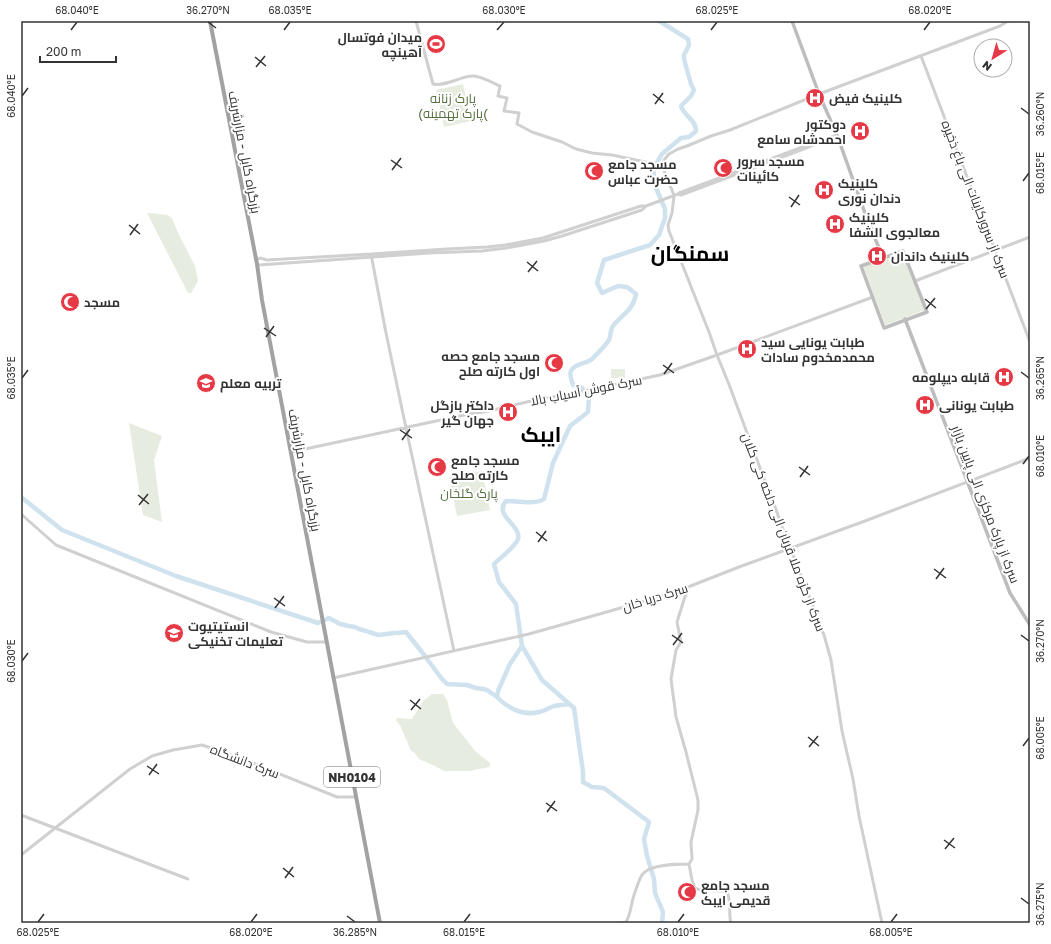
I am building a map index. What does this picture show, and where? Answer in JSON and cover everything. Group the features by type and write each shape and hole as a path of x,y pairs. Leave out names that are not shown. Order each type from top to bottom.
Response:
{"highway":[{"name":"بزرگراه کابل - مزارشریف","path":"210,21 257,262 262,300 380,923"}],"main road":[{"path":"792,21 883,258"},
{"path":"903,250 915,281 927,312 884,328 862,266 903,250"},
{"name":"سرک از پارک مرکزی الی پایین بازار","path":"905,320 1010,593 1030,625"}],"street":[{"path":"416,21 432,84 435,85 445,83 470,76 479,77 500,86 498,96 507,98 504,111 519,113 517,124 523,128 562,142 576,149 592,153 612,155 650,164 661,164"},
{"path":"661,164 669,154 678,149 819,94 996,28 1008,21"},
{"name":"سرک از سرورکاینات الی باغ ذخیره","path":"921,56 1030,342"},
{"path":"372,256 259,265 257,262 260,258 267,260 482,251 544,241 642,210 646,206 679,193 837,135"},
{"path":"661,164 672,190 672,197"},
{"name":"سرک از گزه ملا قربان الی دلخه کی کلان","path":"672,197 672,213 668,225 670,231 824,635 831,660 842,731 882,923"},
{"path":"915,281 1030,237"},
{"path":"254,251 263,259"},
{"path":"372,256 406,428 454,651"},
{"path":"258,274 262,264"},
{"name":"سرک قوش آسیاب بالا","path":"291,452 660,375 872,297"},
{"name":"سرک دریا خان","path":"333,678 529,634 656,598 1030,458"},
{"path":"21,514 56,545 272,632 307,642 326,642"},
{"path":"688,587 677,622 681,642 676,650 671,679 676,717 698,800 698,810 691,842 692,859 689,864 695,888 698,890 720,890 727,892 730,902 731,923"},
{"name":"سرک دانشگاه","path":"21,855 140,762 152,756 173,750 202,745 234,756 336,797 356,797"},
{"path":"21,815 188,879"},
{"path":"621,923 626,922 629,917 634,896 642,875 648,870 654,868 689,864"}],"green space":[{"name":"میدان فوتسال آهینچه","path":"442,38 444,47 429,50 427,41"},
{"name":"پارک زنانه (پارک تهمینه(","path":"463,84 471,121 444,127 436,90"},
{"path":"147,213 167,215 172,218 195,266 198,281 191,293 188,293"},
{"path":"903,252 925,310 885,325 863,266"},
{"path":"611,369 625,369 625,378 611,378"},
{"path":"129,423 162,436 154,460 162,522 143,515"},
{"name":"پارک گلخان","path":"482,471 490,510 457,516 449,477"},
{"path":"432,694 443,694 447,700 453,723 476,752 490,763 490,767 472,771 444,771 419,759 414,752 411,751 401,727 396,720 397,718 412,719 423,701"}],"waterway":[{"path":"659,21 688,39 689,45 684,55 684,59 694,90 691,96 681,106 696,127 696,131 689,137 681,138 662,154 653,169 656,188 665,209 665,218 659,235 650,245 604,260 597,283 602,293 618,286 627,287 636,294 635,300 630,308 613,326 609,340 603,347 592,359 575,366 571,371 570,376 573,385 582,388 589,397 588,412 570,426 553,463 544,499 536,502 506,501 503,506 503,511 516,530 518,539 517,542 494,564 499,582 516,604 522,646 542,680 574,708 583,772 583,782 592,787 604,788 649,822 644,839 647,856 654,879 655,893 663,912 662,923"},
{"path":"21,497 62,530 176,576 318,623 329,618 340,624 366,631"},
{"path":"369,632 378,635 395,633"},
{"path":"398,633 406,632 425,656"},
{"path":"522,646 510,664 498,691 497,697 511,708 527,713 539,712 554,706 569,704"},
{"path":"427,659 447,684 467,685 487,690 497,697"}],"place":[{"name":"میدان فوتسال آهینچه","path":"436,44"},
{"name":"کلینیک فیض","path":"815,98"},
{"name":"دوکتور احمدشاه سامع","path":"860,131"},
{"name":"مسجد سرور کائینات","path":"723,168"},
{"name":"مسجد جامع حضرت عباس","path":"594,171"},
{"name":"کلینیک دندان نوری","path":"824,190"},
{"name":"کلینیک معالجوی الشفا","path":"835,224"},
{"name":"کلینیک داندان","path":"877,256"},
{"name":"مسجد","path":"70,302"},
{"name":"طبابت یونایی سید محمدمخدوم سادات","path":"747,349"},
{"name":"مسجد جامع حصه اول کارته صلح","path":"554,363"},
{"name":"قابله دیپلومه","path":"1004,377"},
{"name":"تربیه معلم","path":"206,383"},
{"name":"طبابت یونانی","path":"925,405"},
{"name":"داکتر بازگل جهان گیر","path":"508,412"},
{"name":"مسجد جامع کارته صلح","path":"437,467"},
{"name":"انستیتیوت تعلیمات تخنیکی","path":"174,633"},
{"name":"مسجد جامع قدیمی ایبک","path":"687,892"}],"district":[{"name":"سمنگان","path":"690,253"},
{"name":"ایبک","path":"541,434"}]}
